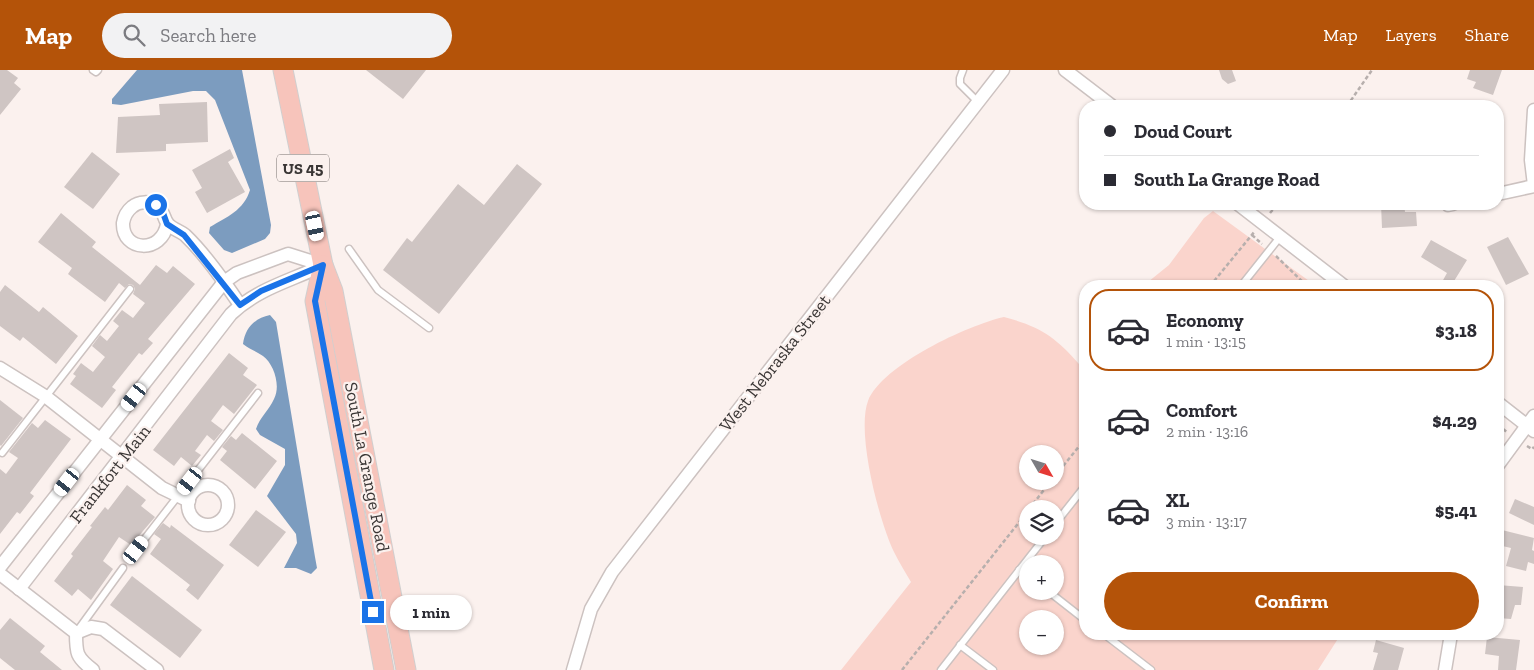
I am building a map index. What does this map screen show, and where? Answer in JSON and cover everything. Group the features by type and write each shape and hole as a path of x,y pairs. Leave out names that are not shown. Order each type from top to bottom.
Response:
{"main road":[{"name":"South La Grange Road","path":"283,70 323,265 333,291 406,670"},
{"name":"South La Grange Road","path":"323,265 315,301 384,670"}],"street":[{"name":"West Nebraska Street","path":"573,670 591,609 612,572 1003,70"},
{"path":"1065,70 1104,100"},
{"path":"1504,193 1534,186 1531,160 1534,110"},
{"path":"1246,210 1336,280"},
{"path":"167,224 184,235 224,282 240,305"},
{"name":"Frankfort Main","path":"0,568 224,282 237,273 288,254 323,265"},
{"name":"Frankfort Main","path":"19,589 123,457 231,314 240,305 261,291 323,265"},
{"path":"0,368 45,396 162,488 184,498"},
{"path":"1504,407 1531,424 1504,458"},
{"path":"0,574 76,633"},
{"path":"76,633 91,627 102,629 158,670"},
{"path":"76,633 76,651 80,660 93,670"},
{"path":"1445,670 1450,640"}],"lane":[{"path":"93,70 96,72 98,70"},
{"path":"963,70 960,84 978,102"},
{"path":"1247,280 1280,237"},
{"path":"349,249 378,290 429,328"},
{"path":"2,453 130,289"},
{"path":"136,550 184,498 258,393"},
{"path":"1064,513 1079,494"},
{"path":"1031,555 1039,545"},
{"path":"76,633 123,568"},
{"path":"941,670 1019,571"},
{"path":"1059,600 1079,615"},
{"path":"1112,640 1151,670"},
{"path":"960,645 993,670"}],"path":[{"path":"1351,100 1372,70"},
{"path":"1215,280 1273,210"},
{"path":"1252,235 1301,280"},
{"path":"1064,465 1079,447"},
{"path":"1036,500 1044,490"},
{"path":"902,670 1019,521"}],"shaded area":[{"path":"1213,211 1308,280 1150,280 1169,265 1204,218"},
{"path":"1004,317 1027,324 1046,334 1079,364 1079,640 1337,640 1318,670 841,670 911,582 888,538 876,499 867,455 865,434 865,415 868,401 876,387 890,374 928,348 988,321"}],"water":[{"path":"137,70 242,70 271,225 270,233 265,239 232,253 224,250 209,233 210,227 229,216 244,203 250,190 215,100 206,91 193,91 121,105 112,104 112,99"},
{"path":"270,315 276,322 317,568 311,574 296,568 284,568 297,543 296,534 267,496 285,465 285,449 260,435 256,429 270,407 277,388 273,370 267,360 243,344 248,329 255,321"}],"building":[{"path":"0,70 7,70 18,78 14,83 21,89 0,115"},
{"path":"366,70 426,70 403,99"},
{"path":"1219,70 1232,70 1236,81 1228,84 1222,79"},
{"path":"1470,70 1502,70 1493,95 1473,88 1476,82 1467,79"},
{"path":"207,102 208,142 166,144 166,151 116,153 118,117 160,115 159,104"},
{"path":"230,149 234,158 228,162 245,192 207,213 195,192 202,188 192,170"},
{"path":"92,152 120,174 93,209 64,187"},
{"path":"517,164 542,184 439,314 383,270 407,238 412,242 458,184 484,205"},
{"path":"1381,210 1416,212 1417,226 1382,228"},
{"path":"61,213 96,242 92,247 140,285 156,265 167,273 173,266 195,284 148,339 153,343 142,355 139,353 112,387 116,390 102,408 70,384 76,376 73,374 81,363 93,372 105,357 92,346 100,335 107,341 119,326 113,321 122,310 133,318 145,303 133,294 135,289 133,285 129,284 125,288 119,283 105,302 68,274 72,268 38,242"},
{"path":"1508,237 1529,274 1506,285 1487,247"},
{"path":"1431,240 1467,260 1455,280 1443,280 1447,273 1421,257"},
{"path":"5,285 39,312 43,307 78,336 56,364 23,337 20,341 0,326 0,292"},
{"path":"229,353 248,368 243,375 257,385 234,414 223,405 211,421 223,430 214,441 207,435 195,451 201,455 192,466 181,457 174,466 153,450"},
{"path":"0,400 23,418 1,446 0,445"},
{"path":"45,420 71,439 30,493 34,496 20,514 17,512 0,534 0,469 6,474 18,458 9,452 32,423 38,428"},
{"path":"242,433 277,461 255,489 220,460 227,451 222,447 231,436 236,440"},
{"path":"127,485 146,500 141,506 155,517 131,545 119,537 103,561 113,569 91,600 78,589 72,596 54,581 73,556 71,554 92,527 90,526 105,507 108,510"},
{"path":"1515,499 1534,507 1534,525 1509,513"},
{"path":"256,510 286,532 258,567 229,545"},
{"path":"163,523 170,528 171,525 224,565 198,600 186,590 190,585 150,554 161,539 154,534"},
{"path":"1504,530 1534,538 1532,550 1534,551 1534,564 1528,562 1526,571 1506,566 1511,548 1504,546"},
{"path":"132,576 202,630 180,658 110,605"},
{"path":"1504,585 1523,587 1521,605 1515,605 1511,619 1504,618"},
{"path":"10,618 45,646 40,652 62,670 15,670 0,658 0,630"},
{"path":"1376,640 1404,648 1398,670 1373,670 1378,653 1373,652"},
{"path":"1487,640 1520,640 1516,670 1498,670 1499,656 1485,654"}],"route":[{"path":"156,205 166,216 167,224 184,235 224,282 240,305 261,291 323,265 315,301 373,612"}]}
